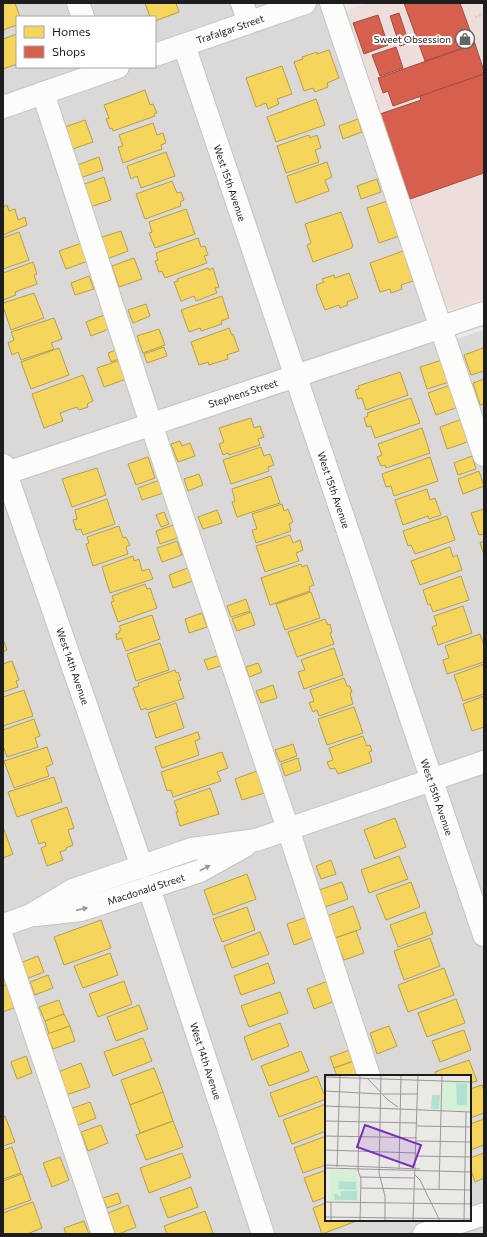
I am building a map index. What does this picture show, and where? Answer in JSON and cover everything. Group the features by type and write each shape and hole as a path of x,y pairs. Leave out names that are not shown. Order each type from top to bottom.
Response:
{"street":[{"path":"78,3 83,16"},
{"name":"Trafalgar Street","path":"156,54 184,45 246,13 305,3"},
{"path":"331,3 484,455"},
{"name":"West 15th Avenue","path":"184,45 484,935"},
{"path":"3,107 106,69"},
{"path":"43,93 151,424 288,829 369,1075"},
{"name":"Stephens Street","path":"4,471 151,424 484,313"},
{"name":"West 14th Avenue","path":"4,471 142,866"},
{"name":"Macdonald Street","path":"29,916 81,910 200,871 256,840 484,762"},
{"name":"Macdonald Street","path":"3,925 29,916 73,890 192,849 256,840"},
{"name":"West 14th Avenue","path":"149,888 263,1234"},
{"path":"3,940 103,1234"},
{"path":"471,1218 484,1214"},
{"path":"415,1221 420,1234"},
{"path":"424,1234 463,1221"}],"path":[{"path":"475,17 484,14"}],"shaded area":[{"path":"3,3 323,3 439,345 484,330 484,1234 3,1234"},
{"path":"369,3 484,3 484,299 449,311 440,295 347,20 346,11"}],"building: Homes":[{"path":"15,3 20,16 16,16 16,25 3,30 3,4"},
{"path":"145,3 176,3 179,12 156,21 156,16 150,16"},
{"path":"16,34 16,64 3,69 3,39"},
{"path":"329,50 339,78 327,83 328,87 315,92 313,88 304,91 294,62 303,59 302,57"},
{"path":"282,66 292,94 277,99 279,104 268,109 266,103 256,107 246,78"},
{"path":"145,90 150,105 153,104 157,113 154,114 155,116 113,131 112,128 110,129 106,119 109,118 104,105"},
{"path":"316,99 325,125 276,142 267,117"},
{"path":"358,119 362,132 343,139 339,126"},
{"path":"85,120 93,142 70,150 62,128"},
{"path":"153,123 157,135 163,133 166,143 161,145 162,149 123,163 118,147 123,146 119,135"},
{"path":"309,135 310,138 317,135 321,148 315,150 319,162 286,173 277,146"},
{"path":"166,152 175,176 141,188 137,176 131,179 127,166"},
{"path":"99,157 103,170 80,178 75,166"},
{"path":"327,162 332,177 325,180 329,191 296,203 287,176"},
{"path":"104,177 111,200 90,207 82,185"},
{"path":"377,179 381,192 361,199 357,186"},
{"path":"172,181 177,193 181,192 184,200 180,202 181,206 145,219 136,194"},
{"path":"390,200 402,235 379,243 367,208"},
{"path":"7,205 9,211 15,209 18,220 25,217 27,225 3,235 3,207"},
{"path":"186,209 195,234 155,248 149,233 152,232 149,222"},
{"path":"341,212 353,246 352,248 313,262 307,245 311,243 305,224"},
{"path":"121,231 128,251 107,259 99,238"},
{"path":"19,232 29,260 3,269 3,238"},
{"path":"198,238 201,247 205,246 208,255 204,256 207,263 165,278 162,271 159,272 155,261 158,260 156,253"},
{"path":"82,243 88,261 66,269 59,251"},
{"path":"403,251 413,281 401,285 402,289 391,293 390,289 380,292 370,263"},
{"path":"134,258 142,279 119,287 112,266"},
{"path":"33,262 37,274 34,275 37,284 15,292 16,295 3,300 3,273"},
{"path":"208,268 209,270 213,268 219,287 215,288 217,293 196,301 194,296 181,301 174,282 178,281 177,279"},
{"path":"349,273 358,298 347,302 348,305 340,308 339,305 325,310 316,285 324,282 322,279 334,275 335,278"},
{"path":"89,276 94,289 75,295 71,283"},
{"path":"34,293 44,318 11,330 3,303"},
{"path":"222,296 229,318 221,321 222,324 201,331 200,328 189,332 181,310"},
{"path":"146,304 150,316 133,323 128,310"},
{"path":"104,315 109,329 91,336 86,322"},
{"path":"54,318 62,339 51,343 54,349 21,360 18,352 12,355 8,343 14,340 11,332"},
{"path":"229,328 232,335 233,334 239,351 227,355 228,359 209,365 208,362 199,365 191,342"},
{"path":"159,329 165,345 143,353 137,336"},
{"path":"164,347 167,356 147,363 144,354"},
{"path":"59,348 69,375 31,389 21,362"},
{"path":"483,348 484,371 471,375 464,355"},
{"path":"118,349 121,358 111,362 108,353"},
{"path":"123,359 129,378 104,387 97,368"},
{"path":"442,360 449,382 427,389 420,367"},
{"path":"400,372 408,395 366,410 362,398 358,399 355,390 359,389 358,386"},
{"path":"83,375 93,401 87,404 88,407 79,410 77,407 60,413 63,421 44,428 32,394"},
{"path":"484,379 484,404 480,405 473,383"},
{"path":"450,385 458,407 436,415 428,393"},
{"path":"411,398 420,423 375,438 371,426 367,427 364,418 368,416 367,413"},
{"path":"251,418 254,428 260,426 264,437 258,439 260,445 229,455 228,453 223,455 219,444 224,442 219,428"},
{"path":"462,419 470,441 447,449 440,427"},
{"path":"422,428 430,453 386,468 385,465 381,466 377,457 382,455 378,444"},
{"path":"180,441 182,446 190,443 195,456 178,462 171,444"},
{"path":"261,447 264,456 270,454 274,465 268,467 269,471 231,484 223,460"},
{"path":"472,456 476,469 458,475 454,463"},
{"path":"148,457 155,478 136,485 128,464"},
{"path":"430,457 438,481 394,496 391,486 386,487 382,474"},
{"path":"97,468 106,495 72,507 62,479"},
{"path":"479,471 484,486 463,494 458,479"},
{"path":"199,474 203,485 188,491 184,479"},
{"path":"271,476 280,503 237,517 232,502 235,501 232,489"},
{"path":"162,479 166,492 142,500 138,488"},
{"path":"427,489 430,500 435,498 441,515 429,519 428,516 403,525 395,500"},
{"path":"107,499 115,524 83,535 81,529 76,530 73,520 77,519 75,510"},
{"path":"282,504 284,511 288,509 293,522 289,524 291,531 256,543 252,530 257,529 252,514"},
{"path":"484,509 484,534 479,535 471,513"},
{"path":"217,510 222,523 203,529 198,517"},
{"path":"164,512 169,524 161,527 156,515"},
{"path":"447,516 455,540 415,554 411,545 408,546 403,531"},
{"path":"176,524 180,537 160,544 156,531"},
{"path":"119,526 123,538 126,537 130,545 126,547 128,554 93,566 86,544 89,543 87,537"},
{"path":"290,535 293,543 300,540 303,550 296,553 299,561 265,572 256,546"},
{"path":"177,541 182,555 162,562 157,548"},
{"path":"484,541 484,555 480,543"},
{"path":"450,547 453,557 457,555 462,570 420,585 411,561"},
{"path":"133,556 134,561 139,559 142,571 149,569 153,579 110,593 102,567"},
{"path":"301,564 302,567 307,565 314,585 309,587 310,591 270,605 261,578"},
{"path":"188,568 193,581 173,588 169,575"},
{"path":"461,576 469,600 433,612 430,604 428,605 423,590"},
{"path":"145,584 147,589 150,588 157,608 118,622 111,602 114,601 112,596"},
{"path":"311,592 320,618 285,630 276,604"},
{"path":"246,599 250,611 231,617 227,606"},
{"path":"463,606 472,633 438,645 432,627 437,625 434,616"},
{"path":"251,612 255,625 237,631 232,619"},
{"path":"202,613 207,627 189,633 185,619"},
{"path":"152,615 160,639 126,651 121,638 117,640 116,634 121,630 119,626"},
{"path":"325,619 328,625 330,624 332,632 330,633 334,644 297,657 288,632"},
{"path":"480,634 484,645 484,662 447,674 443,660 449,658 445,646"},
{"path":"3,639 7,650 3,652"},
{"path":"160,643 169,670 136,681 127,654"},
{"path":"334,648 343,675 304,689 298,672 305,670 301,660"},
{"path":"220,655 223,665 208,670 204,660"},
{"path":"12,661 19,680 16,681 18,687 3,692 3,664"},
{"path":"258,663 262,672 249,677 246,667"},
{"path":"484,664 484,694 463,701 454,675"},
{"path":"175,670 176,673 178,672 181,680 178,681 184,698 147,710 146,708 141,710 133,688 139,686 138,683"},
{"path":"344,678 347,686 350,686 353,704 319,716 317,710 313,712 309,703 314,701 310,690"},
{"path":"273,685 277,698 261,703 256,691"},
{"path":"24,690 33,716 3,726 3,697"},
{"path":"484,696 484,727 472,731 463,704"},
{"path":"176,703 184,728 156,738 148,713"},
{"path":"354,707 363,733 327,745 318,719"},
{"path":"34,719 40,736 35,738 38,747 7,757 3,748 3,730"},
{"path":"198,732 200,739 195,741 199,755 162,768 155,747"},
{"path":"363,736 367,746 370,745 372,751 369,752 372,762 338,774 335,768 330,769 327,762 333,760 329,748"},
{"path":"293,744 297,756 280,762 275,750"},
{"path":"47,747 53,764 46,767 49,776 14,788 4,761"},
{"path":"222,752 228,768 217,772 221,781 173,797 171,790 167,791 161,772"},
{"path":"298,758 301,770 285,776 281,764"},
{"path":"257,771 264,793 242,800 235,779"},
{"path":"54,777 62,802 17,817 8,792"},
{"path":"210,788 219,814 180,826 176,812 178,812 174,801"},
{"path":"67,807 74,828 68,830 73,845 60,852 63,860 47,866 41,848 46,846 45,842 39,844 31,820"},
{"path":"395,818 406,847 375,859 364,830"},
{"path":"3,827 13,854 3,858"},
{"path":"399,856 408,879 369,893 361,870"},
{"path":"331,860 336,874 321,879 316,866"},
{"path":"247,874 256,899 213,915 204,890"},
{"path":"342,882 348,899 325,907 319,890"},
{"path":"411,882 420,907 386,920 376,895"},
{"path":"353,906 361,929 335,938 327,916"},
{"path":"247,907 255,930 222,942 213,919"},
{"path":"425,912 433,934 398,947 390,925"},
{"path":"310,916 318,936 294,945 287,924"},
{"path":"101,920 111,948 64,965 54,937"},
{"path":"356,931 364,953 344,960 335,938"},
{"path":"260,932 269,954 232,968 224,946"},
{"path":"430,938 440,966 404,980 394,951"},
{"path":"110,953 118,975 83,988 74,966"},
{"path":"38,956 44,972 26,979 20,963"},
{"path":"268,963 275,983 241,995 234,976"},
{"path":"444,968 454,995 408,1012 398,985"},
{"path":"3,971 8,984 3,986"},
{"path":"48,975 53,988 35,995 30,982"},
{"path":"124,981 132,1004 98,1017 89,994"},
{"path":"328,981 335,1001 314,1009 307,989"},
{"path":"8,984 16,1007 3,1012 3,986"},
{"path":"280,992 288,1013 249,1027 241,1006"},
{"path":"456,999 465,1023 427,1037 418,1013"},
{"path":"59,1000 64,1014 45,1021 39,1007"},
{"path":"139,1005 148,1029 116,1041 107,1017"},
{"path":"64,1014 70,1026 49,1034 45,1021"},
{"path":"280,1023 289,1046 252,1060 244,1037"},
{"path":"70,1026 75,1041 53,1049 47,1034"},
{"path":"389,1026 397,1046 377,1054 370,1033"},
{"path":"464,1030 471,1050 440,1062 432,1041"},
{"path":"143,1038 152,1061 113,1076 104,1052"},
{"path":"350,1050 354,1061 334,1068 330,1057"},
{"path":"301,1051 309,1071 269,1086 261,1066"},
{"path":"26,1056 32,1073 17,1079 11,1062"},
{"path":"469,1060 477,1081 471,1083 471,1075 436,1075 435,1072"},
{"path":"354,1061 358,1073 353,1075 337,1075 334,1068"},
{"path":"81,1063 90,1087 66,1095 58,1072"},
{"path":"154,1068 163,1092 130,1105 121,1080"},
{"path":"317,1076 325,1099 279,1117 270,1093"},
{"path":"482,1085 484,1092 484,1113 471,1118 471,1089"},
{"path":"163,1092 173,1121 140,1133 130,1105"},
{"path":"90,1102 96,1118 76,1126 70,1109"},
{"path":"325,1104 325,1131 292,1144 283,1120"},
{"path":"5,1116 15,1142 3,1146 3,1117"},
{"path":"484,1119 484,1145 471,1150 471,1124"},
{"path":"173,1121 183,1147 146,1160 136,1135"},
{"path":"101,1125 108,1143 88,1151 81,1132"},
{"path":"325,1136 325,1165 303,1173 294,1148"},
{"path":"12,1147 21,1173 3,1179 3,1150"},
{"path":"182,1153 191,1177 149,1193 140,1168"},
{"path":"484,1153 484,1178 475,1182 471,1170 471,1158"},
{"path":"60,1157 69,1180 52,1187 43,1163"},
{"path":"325,1170 325,1197 313,1202 304,1178"},
{"path":"22,1174 31,1200 3,1210 3,1181"},
{"path":"191,1187 198,1207 168,1218 160,1198"},
{"path":"118,1193 121,1203 107,1208 103,1198"},
{"path":"33,1202 42,1228 27,1234 3,1234 3,1213"},
{"path":"325,1203 325,1221 356,1221 322,1234 313,1208"},
{"path":"128,1205 136,1227 119,1234 115,1234 108,1213"},
{"path":"205,1211 213,1233 167,1234 164,1226"},
{"path":"84,1221 89,1234 66,1234 64,1228"}],"building: Shops":[{"path":"404,3 460,3 475,44 425,61"},
{"path":"399,13 409,43 400,46 390,16"},
{"path":"378,15 388,45 364,54 353,23"},
{"path":"475,44 484,74 393,106 388,91 383,93 378,78"},
{"path":"396,47 403,68 380,76 372,55"},
{"path":"484,74 484,173 410,199 380,114 421,100 420,96"}],"place":[{"name":"Sweet Obsession","path":"465,39"}]}
